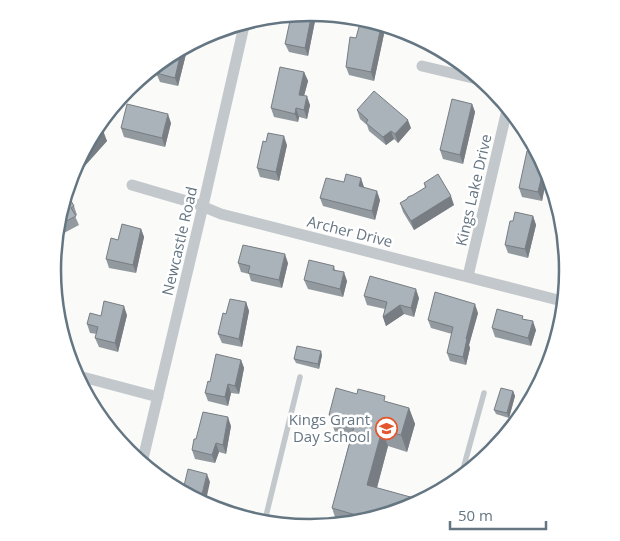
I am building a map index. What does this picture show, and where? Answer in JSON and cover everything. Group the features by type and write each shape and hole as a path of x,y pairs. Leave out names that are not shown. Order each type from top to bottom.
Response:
{"street":[{"name":"Newcastle Road","path":"144,456 243,31"},
{"path":"422,66 466,76"},
{"name":"Kings Lake Drive","path":"468,276 506,116"},
{"name":"Archer Drive","path":"132,185 203,206 221,214 557,300"},
{"path":"85,378 158,397"}],"lane":[{"path":"266,516 300,377"},
{"path":"464,466 484,393"}],"building":[{"path":"310,21 305,48 285,44 290,22"},
{"path":"359,26 380,31 371,72 346,67 350,37 356,38"},
{"path":"180,58 175,78 158,73"},
{"path":"280,67 304,72 299,95 307,96 304,110 296,108 295,114 271,108"},
{"path":"374,91 408,120 395,134 391,131 383,137 366,123 368,120 357,110"},
{"path":"452,99 472,104 460,155 440,150"},
{"path":"127,104 168,114 162,138 121,128"},
{"path":"268,133 284,136 276,172 257,168 263,141 266,142"},
{"path":"527,151 529,151 541,178 538,192 519,188"},
{"path":"346,174 361,178 359,186 377,191 372,211 320,198 326,178 344,182"},
{"path":"438,174 451,196 411,221 400,203 426,187 424,183"},
{"path":"71,200 74,206 71,208 76,216 66,221"},
{"path":"515,212 533,216 525,249 505,245 510,221 513,221"},
{"path":"122,224 141,229 133,265 106,259 111,238 118,240"},
{"path":"243,245 285,254 279,280 248,273 250,266 238,263"},
{"path":"309,260 334,266 333,270 344,272 340,289 304,280"},
{"path":"370,276 416,289 411,308 400,305 383,317 387,302 364,296"},
{"path":"435,292 475,304 463,357 447,353 453,327 428,320"},
{"path":"230,299 246,302 239,339 218,334 223,313 226,314"},
{"path":"104,301 124,306 115,343 95,338 98,327 87,324 90,313 101,316"},
{"path":"497,309 523,316 522,319 533,321 528,338 492,328"},
{"path":"297,346 321,351 318,364 294,359"},
{"path":"216,354 241,360 235,386 228,384 225,397 205,393 208,381 210,382"},
{"path":"336,388 357,394 358,389 385,396 384,401 409,408 401,435 382,430 367,485 412,498 390,507 356,516 332,508 355,423 329,415"},
{"path":"501,388 513,391 507,413 494,410"},
{"path":"203,412 228,417 223,445 216,443 212,455 192,450"},
{"path":"188,469 207,474 202,495 184,485"}],"place":[{"name":"Kings Grant Day School","path":"386,428"}]}
